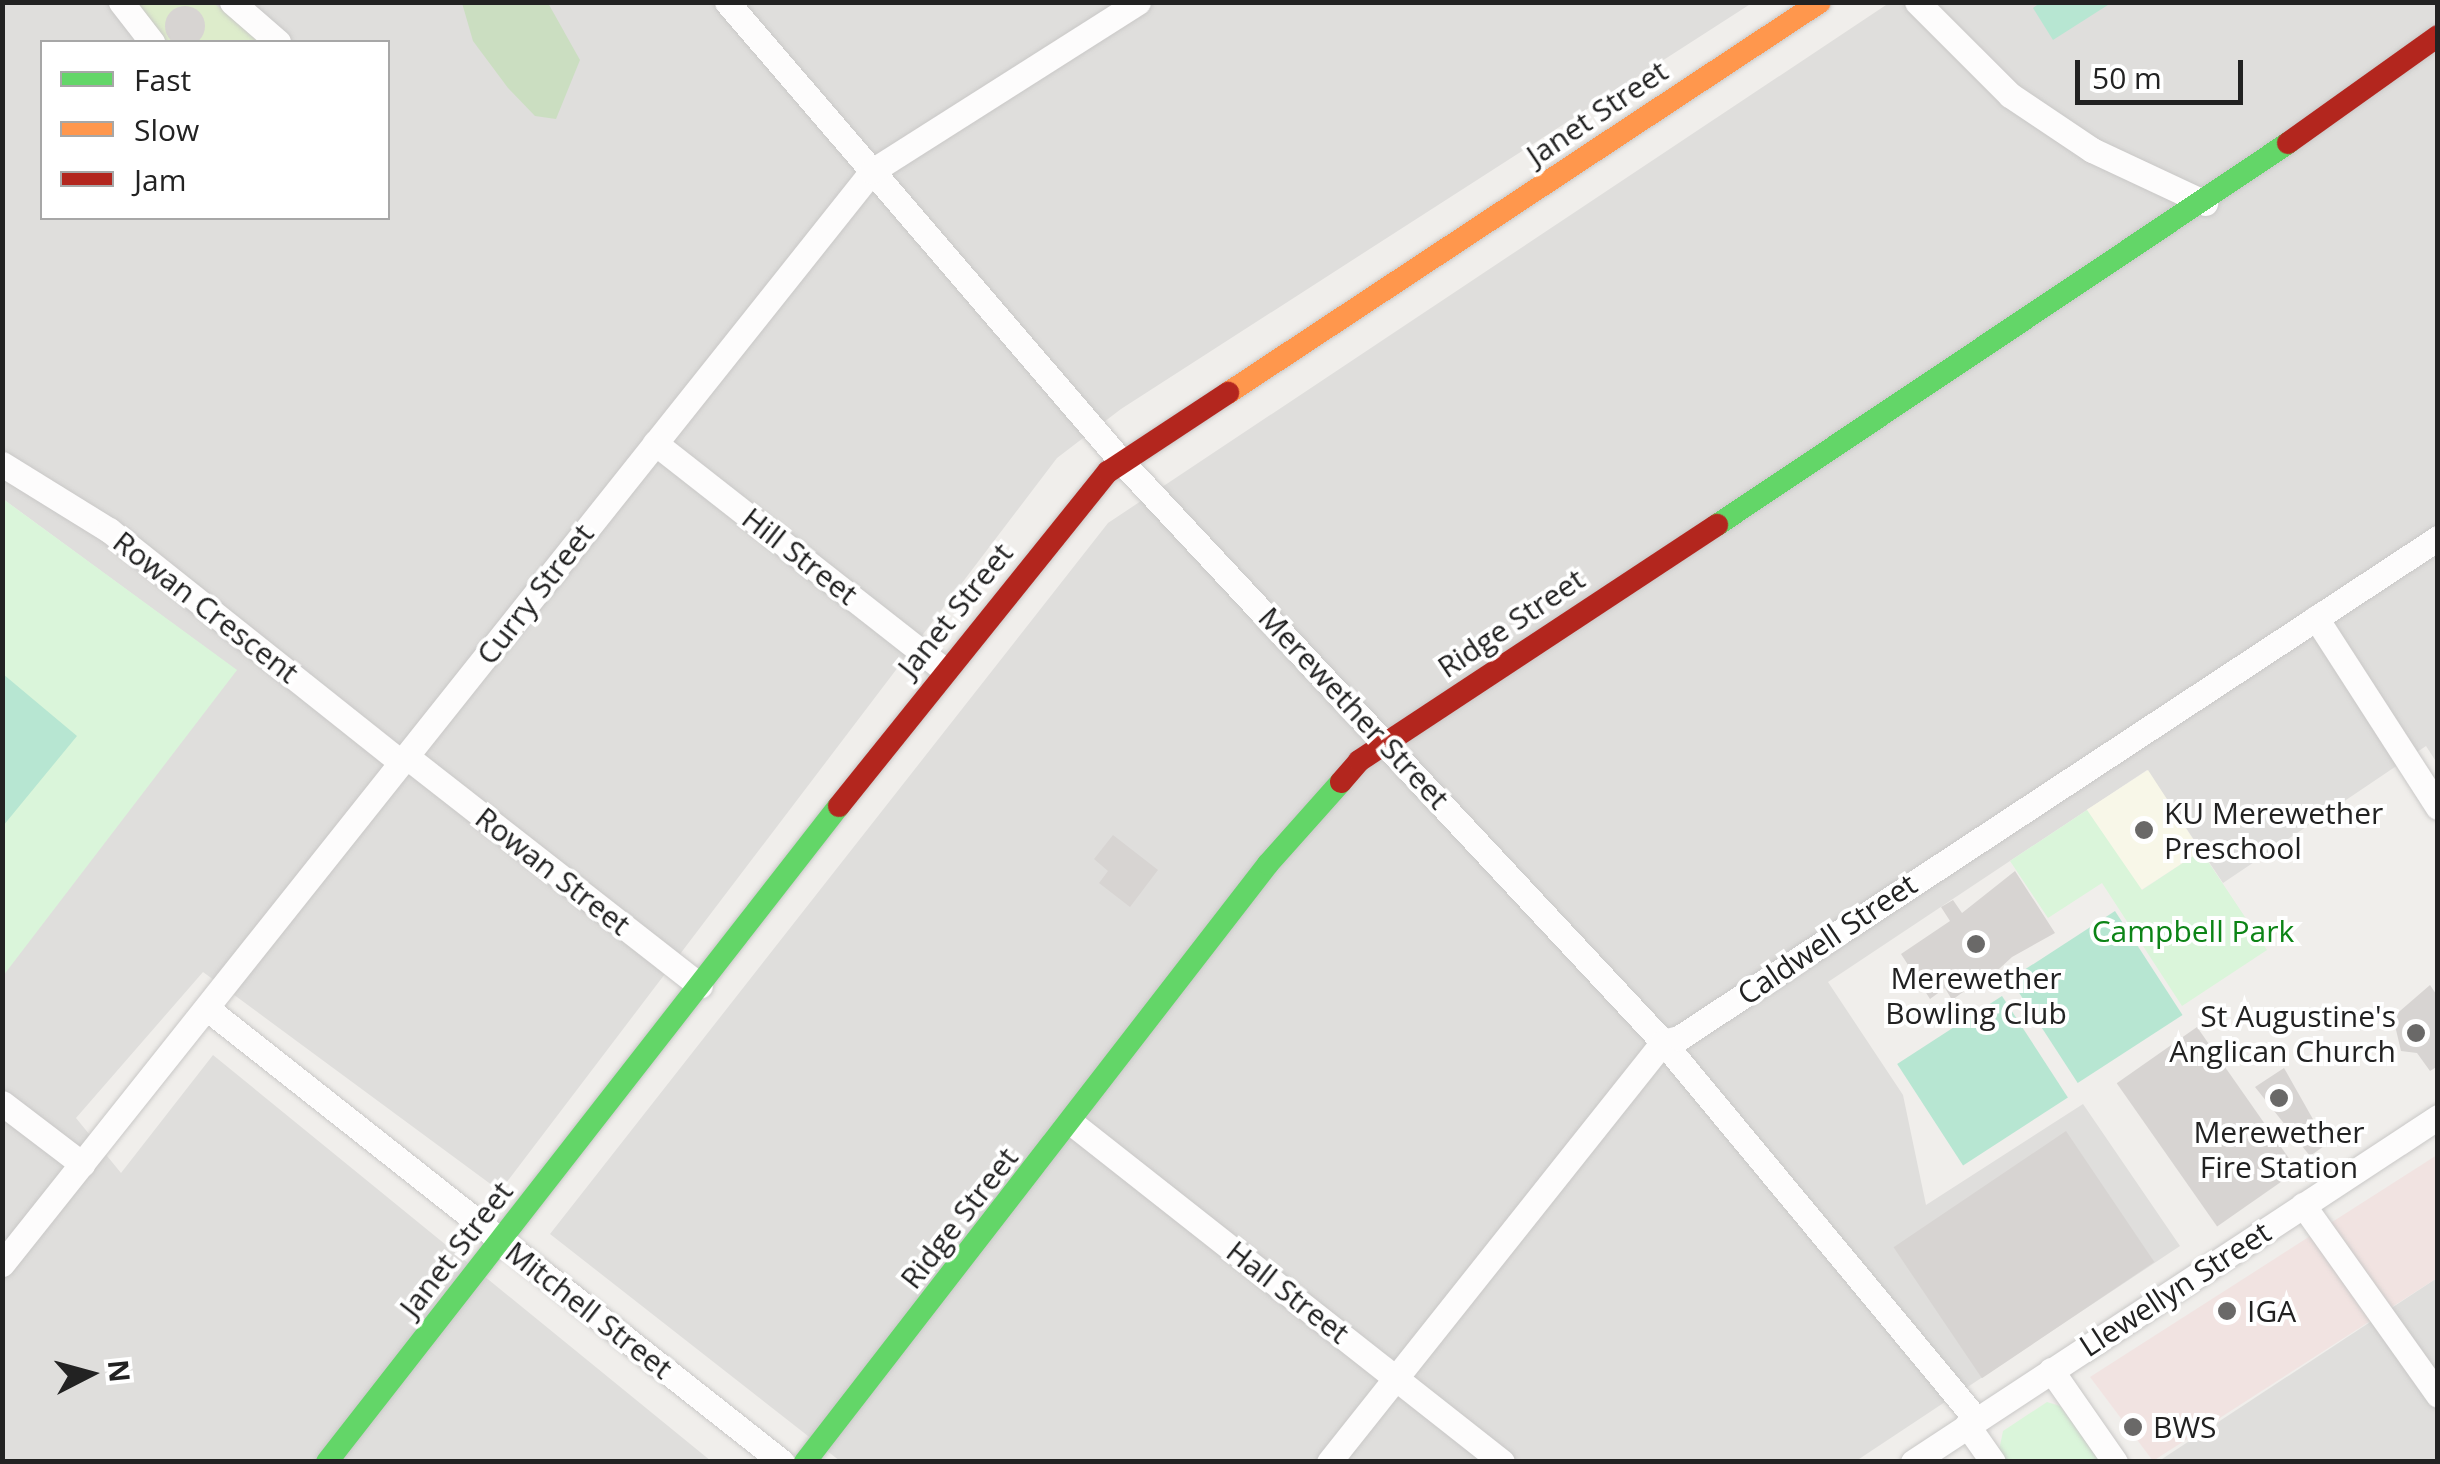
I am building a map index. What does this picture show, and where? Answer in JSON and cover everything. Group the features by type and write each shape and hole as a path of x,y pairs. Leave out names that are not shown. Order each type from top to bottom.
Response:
{"street":[{"path":"121,2 150,40"},
{"path":"232,2 276,40"},
{"name":"Merewether Street","path":"726,2 1122,462 1387,742 1662,1042 1971,1422 1993,1462"},
{"name":"Curry Street","path":"2,1264 209,1010 403,759 872,171 1138,2"},
{"name":"Janet Street","path":"326,1462 1084,497 1122,462 1820,2"},
{"path":"1917,2 2010,95 2092,150 2205,203"},
{"name":"Ridge Street","path":"805,1462 1072,1124 1320,798 1387,742 2205,203 2438,36"},
{"name":"Hill Street","path":"654,443 945,670"},
{"name":"Rowan Crescent","path":"2,464 109,530 403,759"},
{"name":"Caldwell Street","path":"1329,1462 1662,1042 1679,1038 2438,538"},
{"path":"2316,618 2438,807"},
{"name":"Rowan Street","path":"403,759 700,986"},
{"name":"Mitchell Street","path":"209,1010 782,1462"},
{"path":"2,1102 82,1164"},
{"name":"Llewellyn Street","path":"1913,1462 2438,1117"},
{"name":"Hall Street","path":"1072,1124 1502,1462"},
{"path":"2303,1206 2438,1395"},
{"path":"2051,1370 2115,1462"}],"shaded area":[{"path":"3,3 1752,3 1121,409 1057,458 500,1191 203,972 76,1118 121,1173 213,1055 711,1461 3,1461 2,976 236,670 3,499"},
{"path":"1889,3 2437,3 2437,763 2426,746 2223,883 2147,770 1828,982 1903,1095 1926,1205 2083,1104 2180,1246 1856,1461 840,1461 550,1234 1108,523"},
{"name":"KU Merewether Preschool","path":"2148,770 2201,851 2140,891 2087,810"},
{"path":"2437,1155 2437,1278 2153,1461 2090,1377"},
{"path":"2437,1278 2437,1461 2159,1461"}],"green space":[{"path":"2041,2 2111,3 2053,40 2033,8"},
{"path":"136,3 213,3 265,40 163,40"},
{"path":"462,3 548,3 580,60 556,119 535,116 508,88 473,41"},
{"path":"3,499 237,670 3,976"},
{"path":"3,674 77,736 3,826"},
{"name":"Campbell Park","path":"2087,810 2142,890 2201,851 2267,950 2182,1006 2102,883 2048,918 2010,861"},
{"path":"2115,911 2183,1015 2078,1083 2010,979"},
{"path":"2002,996 2068,1097 1963,1166 1897,1064"},
{"path":"2047,1402 2060,1406 2100,1461 2007,1461 1999,1451 2003,1431"}],"building":[{"path":"177,8 193,8 205,26 199,40 171,40 167,34 167,18"},
{"path":"1113,835 1158,870 1130,907 1099,883 1108,871 1094,859"},
{"name":"Merewether Bowling Club","path":"2015,871 2055,933 2012,957 1974,992 1970,987 1952,1000 1945,988 1930,999 1901,954 1950,921 1941,907 1953,900 1962,913"},
{"name":"St Augustine's Anglican Church","path":"2430,985 2438,997 2438,1066 2430,1071 2417,1053 2401,1051 2393,1017"},
{"path":"2197,1027 2297,1170 2217,1227 2117,1083"},
{"path":"2284,1068 2327,1144 2310,1156 2255,1087"},
{"path":"2066,1131 2154,1262 1982,1378 1894,1247"}],"traffic: fast":[{"path":"1717,525 2288,143"},
{"path":"805,1462 1268,864 1341,782"},
{"path":"327,1462 839,806"}],"traffic: slow":[{"path":"1228,393 1820,2"}],"traffic: jam":[{"path":"2288,143 2438,36"},
{"path":"839,806 1108,472 1228,393"},
{"path":"1341,782 1359,761 1717,525"}],"place":[{"name":"KU Merewether Preschool","path":"2144,830"},
{"name":"Merewether Bowling Club","path":"1976,944"},
{"name":"St Augustine's Anglican Church","path":"2416,1033"},
{"name":"Merewether Fire Station","path":"2279,1098"},
{"name":"IGA","path":"2227,1311"},
{"name":"BWS","path":"2133,1427"}]}
